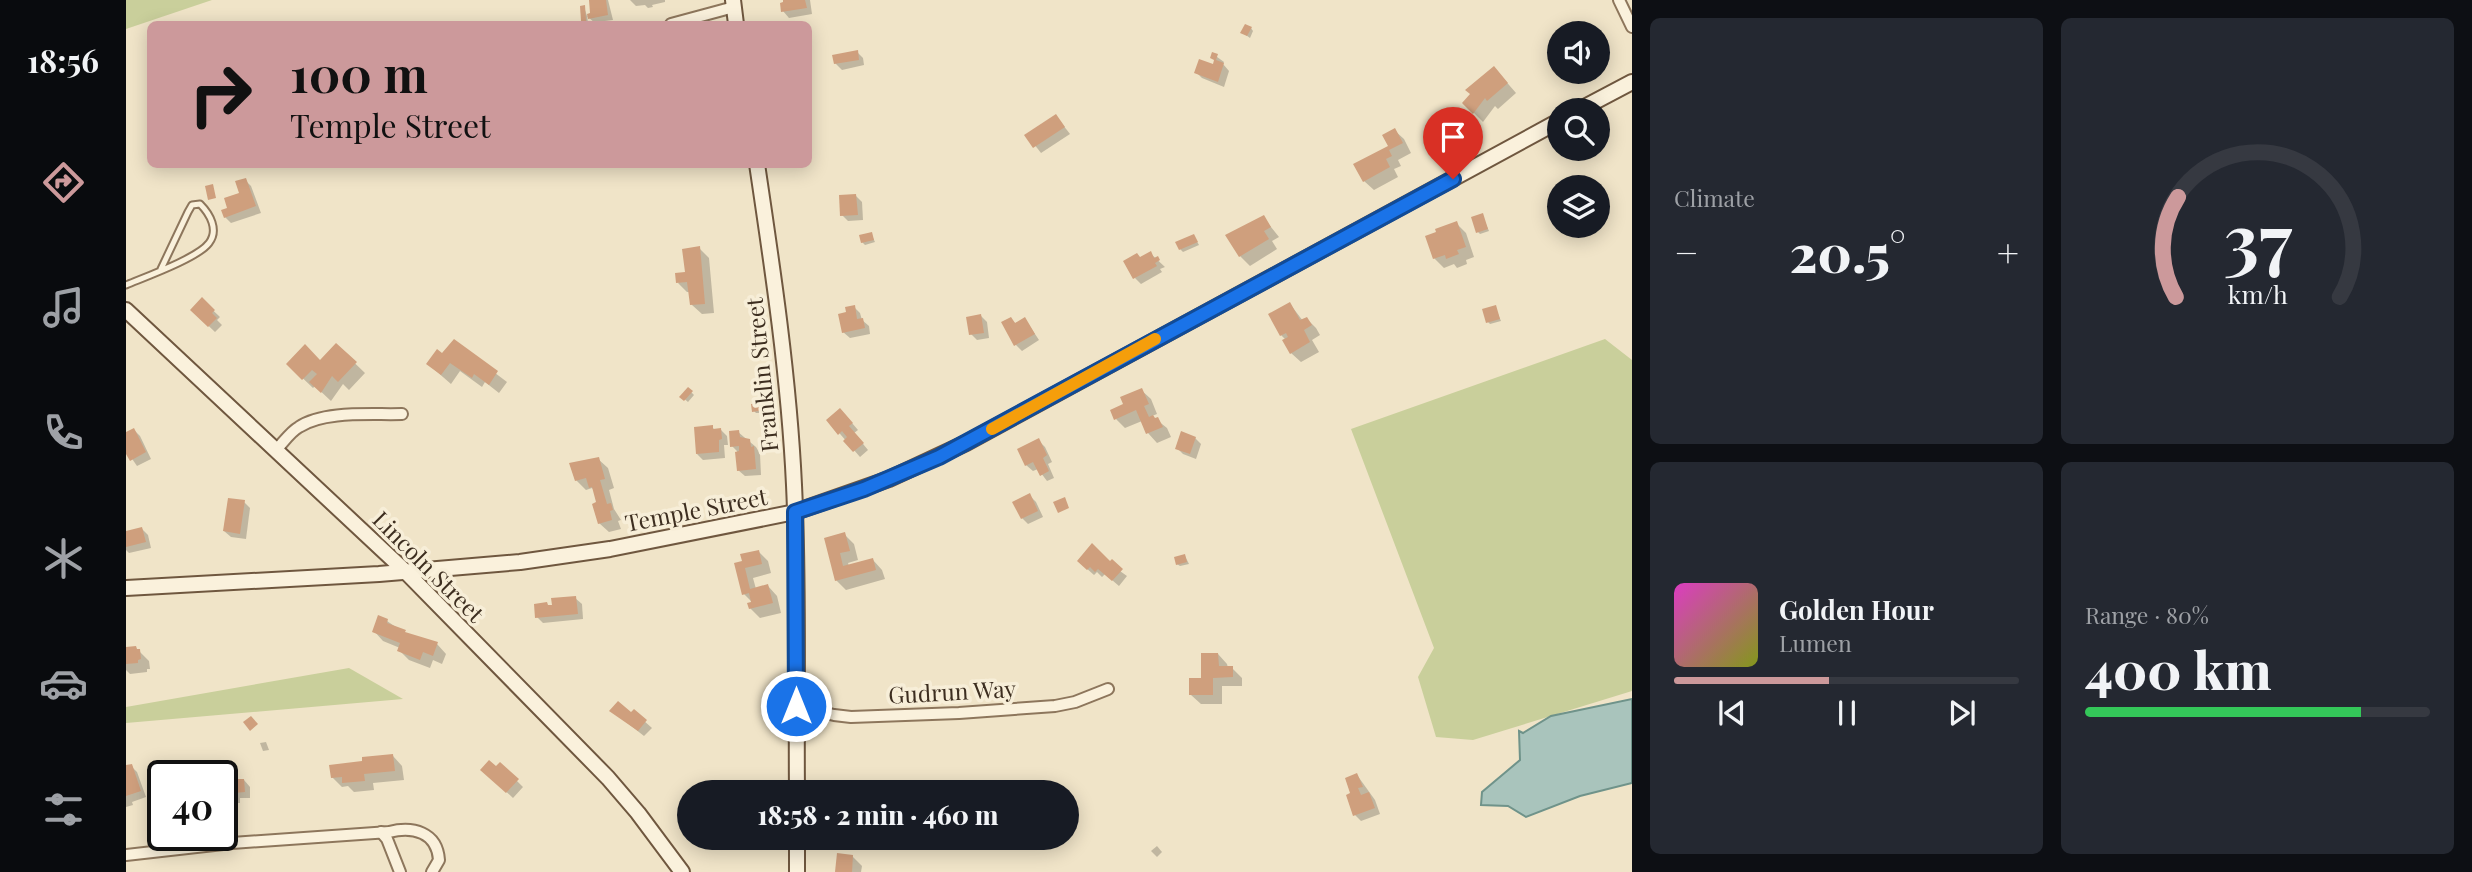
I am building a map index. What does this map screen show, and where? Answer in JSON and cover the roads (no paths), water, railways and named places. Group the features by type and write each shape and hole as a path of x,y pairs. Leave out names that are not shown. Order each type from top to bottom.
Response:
{"main road":[{"path":"1602,98 1632,82"},
{"name":"Temple Street","path":"126,588 405,571 549,559 642,544 795,512 889,479 966,443 1547,128"},
{"name":"Franklin Street","path":"758,168 773,271 792,453 795,512 797,780"},
{"name":"Lincoln Street","path":"126,310 405,571 608,778 682,872"},
{"path":"797,850 797,872"}],"street":[{"path":"1619,0 1632,27"},
{"path":"680,21 733,4"},
{"path":"276,450 299,426 322,418 402,414"},
{"name":"Gudrun Way","path":"796,706 851,717 947,714 1055,706 1075,702 1108,689"},
{"path":"126,855 411,828 426,834 432,840 439,853 437,870"},
{"path":"380,832 387,839 400,872"}],"lane":[{"path":"126,285 161,269 202,250 209,244 214,231 210,216 200,204 192,205 161,269"}],"water":[{"path":"1632,699 1632,783 1580,796 1526,817 1508,806 1481,805 1482,792 1520,760 1519,731 1523,733 1551,716"}]}
